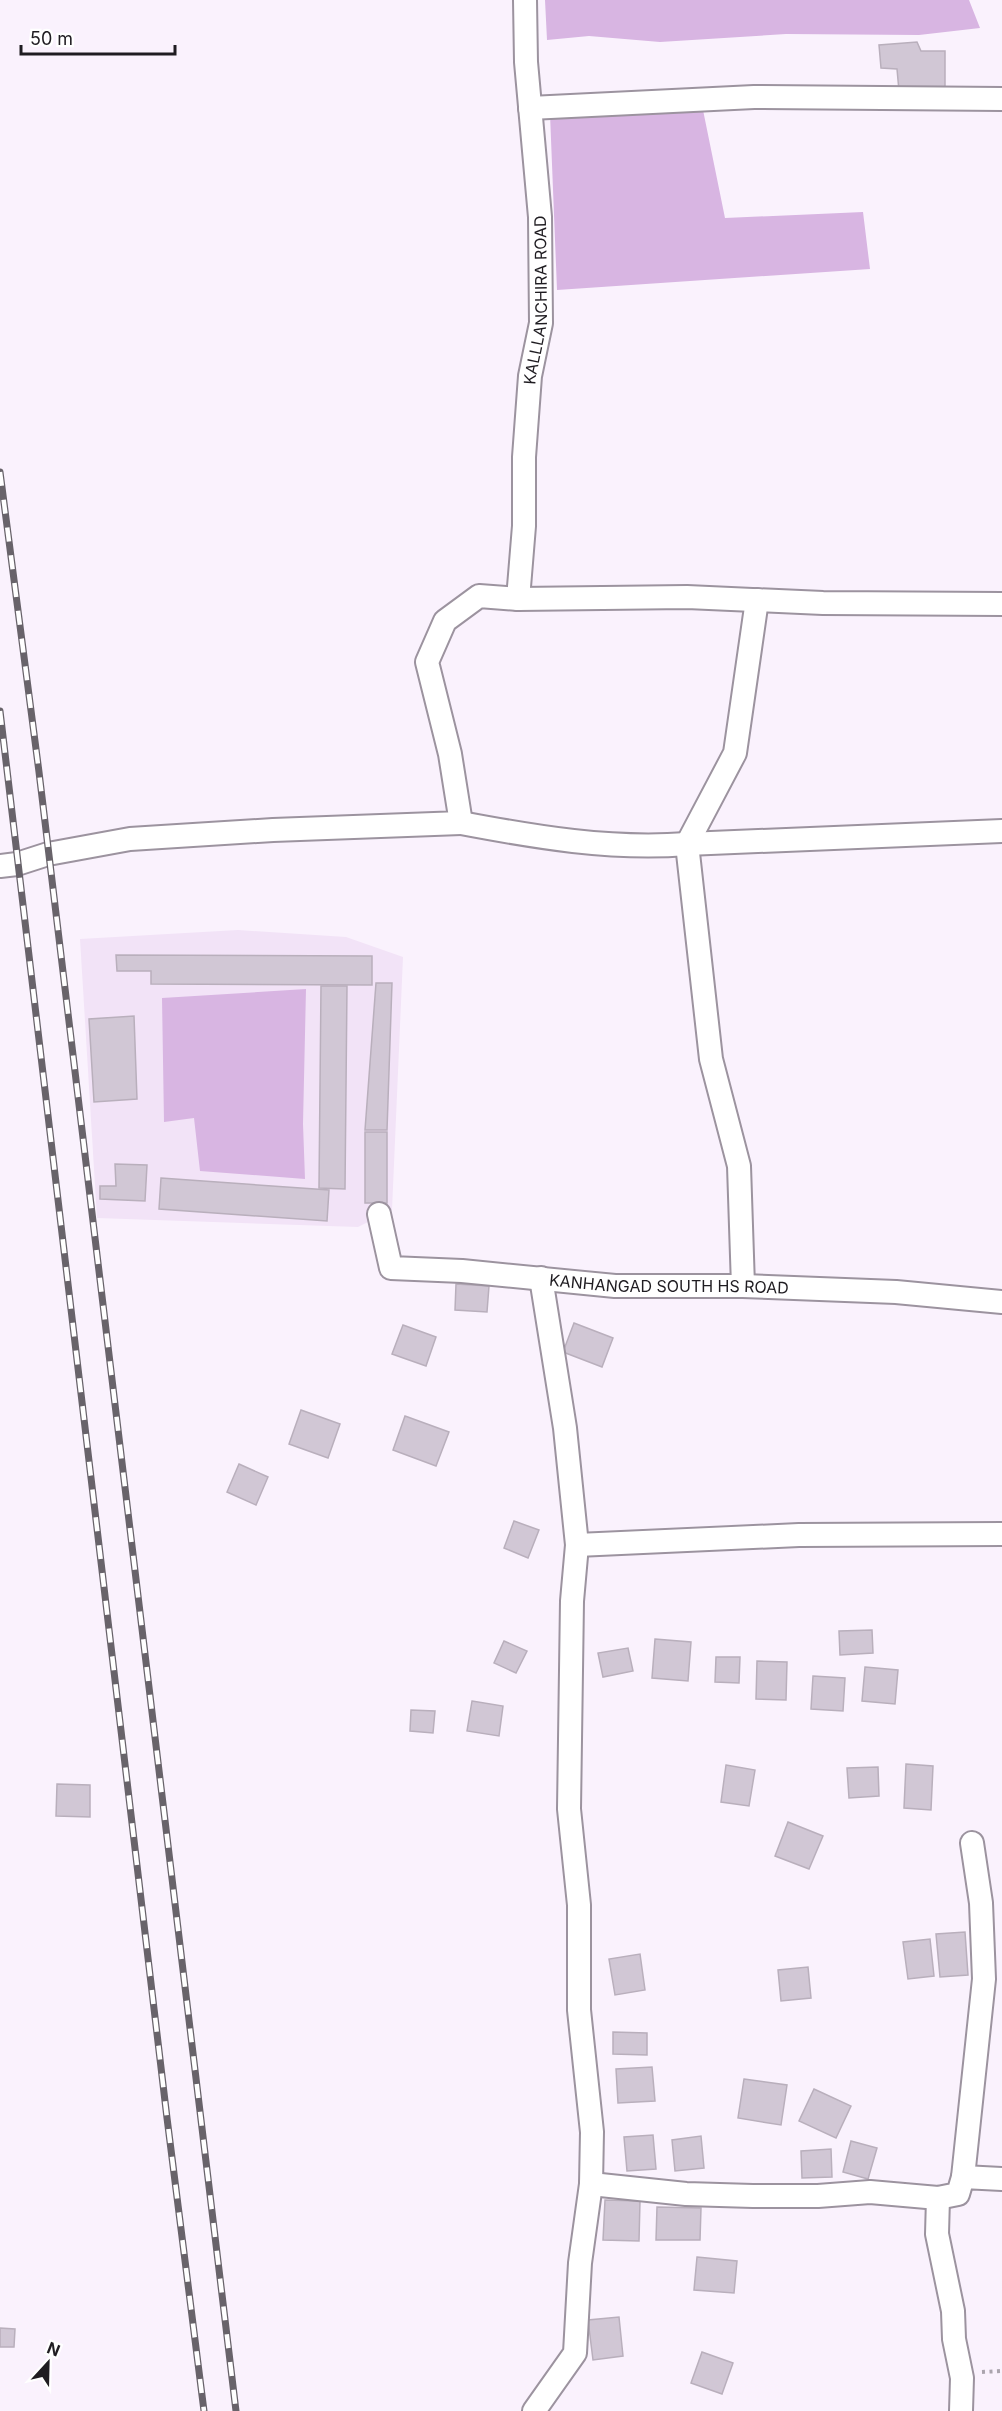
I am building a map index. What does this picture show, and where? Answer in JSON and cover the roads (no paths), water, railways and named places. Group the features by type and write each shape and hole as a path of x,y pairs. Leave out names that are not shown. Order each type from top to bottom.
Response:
{"street":[{"name":"KALLLANCHIRA ROAD","path":"518,599 524,526 524,457 530,376 541,322 540,217 526,62 525,0"},
{"path":"530,108 754,98 1002,99"},
{"path":"461,823 450,754 427,662 445,621 479,596 518,599 687,597 823,603 1002,604"},
{"path":"743,1286 739,1166 711,1059 687,844 735,753 757,600"},
{"path":"0,866 17,864 48,854 130,839 273,830 461,823 579,842 646,847 1002,831"},
{"name":"KANHANGAD SOUTH HS ROAD","path":"379,1214 391,1268 462,1271 615,1286 743,1286 896,1292 1002,1302"},
{"path":"534,2411 575,2353 580,2264 591,2184 592,2132 579,2010 579,1905 569,1809 572,1601 577,1545 566,1428 541,1278"},
{"path":"577,1545 799,1535 1002,1534"},
{"path":"591,2184 686,2194 818,2196 870,2192 938,2198 958,2194 963,2177 984,1978 981,1903 972,1843"},
{"path":"963,2177 1002,2179"},
{"path":"938,2198 936,2234 953,2311 954,2339 962,2378 961,2411"}],"railway":[{"path":"0,472 39,772 236,2411"},
{"path":"0,711 167,2118 204,2411"}]}
